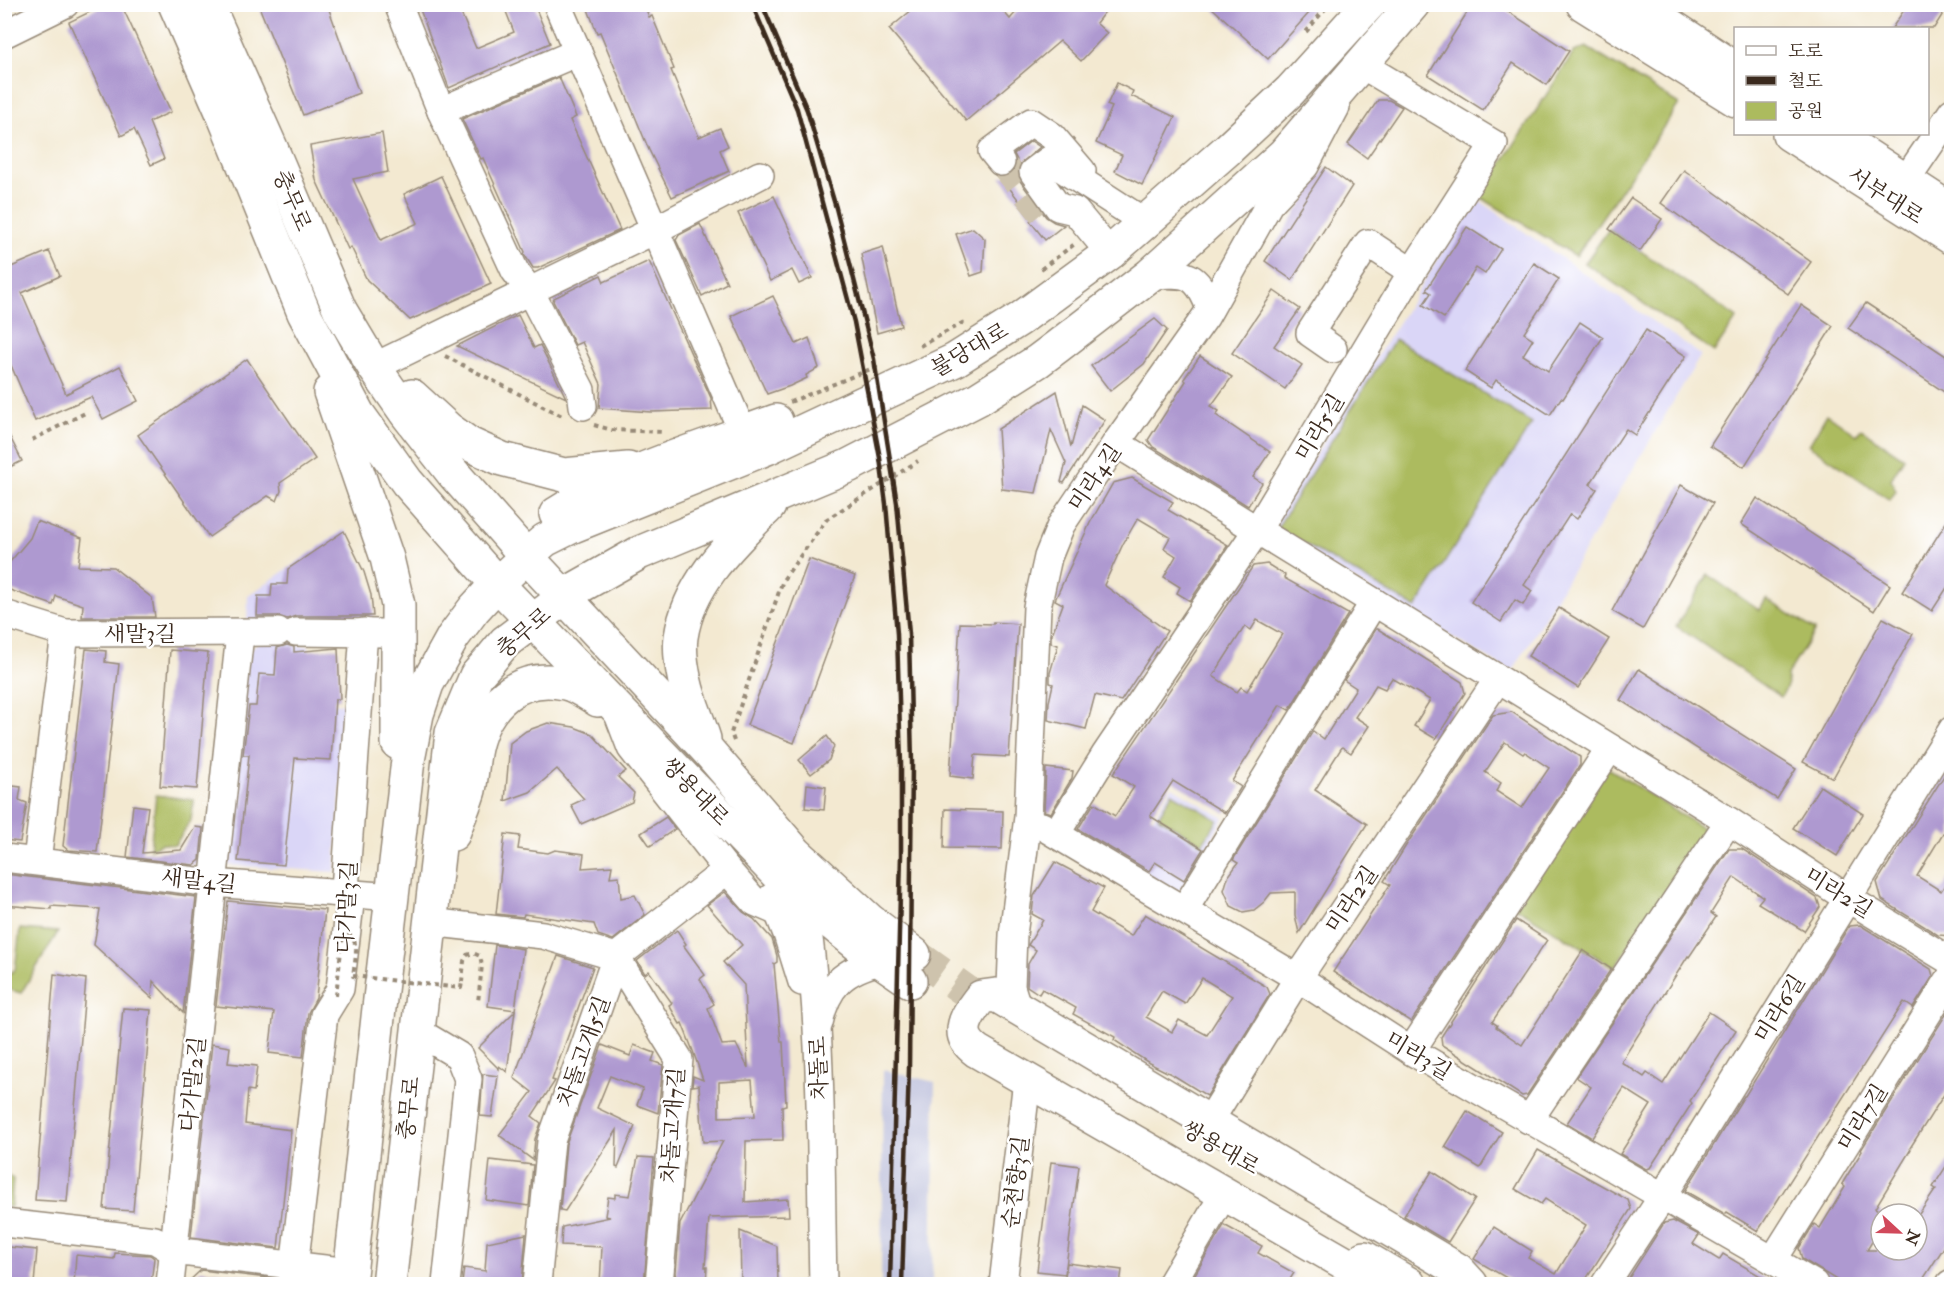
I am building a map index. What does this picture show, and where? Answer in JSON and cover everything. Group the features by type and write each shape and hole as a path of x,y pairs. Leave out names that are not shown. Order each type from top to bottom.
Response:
{"main road":[{"name":"충무로","path":"175,4 304,313 357,414 407,482 497,584 453,637 427,684 417,714 408,760 350,1278"},
{"name":"충무로","path":"207,4 340,310 374,367 452,472 565,597 505,642 476,676 452,733 388,1284"},
{"name":"불당대로","path":"497,584 545,540 573,525 767,448 955,360 1020,319 1094,234 1146,223 1290,92 1369,4"},
{"name":"불당대로","path":"565,597 596,576 639,553 848,466 978,399 1038,361 1150,275 1284,154 1413,4"},
{"path":"1389,32 1423,4"},
{"path":"1583,4 1734,99"},
{"path":"1638,4 1734,68"},
{"name":"서부대로","path":"1791,135 1899,190 1952,211"},
{"name":"서부대로","path":"1835,135 1952,238"},
{"path":"304,313 358,479 387,558 398,605 398,855"},
{"path":"374,367 400,385 448,429 469,444 502,459 564,475 648,467"},
{"path":"527,556 529,538 541,524 573,503 648,467 802,411 857,406"},
{"path":"722,748 685,684 680,638 689,606 700,584 727,549 777,497"},
{"name":"쌍용대로","path":"497,584 730,826 791,906 881,961 912,968 869,920 796,854 722,748 565,597"},
{"path":"417,714 438,680 442,676 454,673 462,683 452,733"},
{"path":"431,908 469,789 475,746 488,717 503,696 524,684 540,681 568,683 616,709"},
{"path":"1381,1284 968,1045 963,1034 964,1024 990,1008 1209,1122 1458,1270 1471,1284"},
{"name":"쌍용대로","path":"990,1008 1409,1284"},
{"name":"쌍용대로","path":"990,1008 1200,1135 1458,1284"}],"street":[{"path":"4,34 65,4"},
{"path":"398,4 441,111 515,271 530,291 581,390 583,417"},
{"path":"557,4 743,433"},
{"path":"441,111 578,52"},
{"name":"미라5길","path":"1056,834 1105,755 1257,530 1412,272 1494,144 1355,73"},
{"name":"미라4길","path":"1013,935 1028,818 1037,607 1048,557 1062,525 1210,308 1269,204 1305,166 1355,73"},
{"path":"1899,190 1952,112"},
{"path":"1001,162 992,151 1031,122 1052,136 1099,205 1094,234"},
{"path":"1094,234 1075,211 1049,203 1033,172 1049,160 1146,223"},
{"path":"374,367 425,344 760,175"},
{"path":"1049,203 1085,184"},
{"path":"1333,349 1310,333 1368,243 1412,272"},
{"path":"1150,275 1187,275 1202,288 1210,308"},
{"name":"미라2길","path":"1116,443 1729,821 1847,898 1952,962"},
{"path":"1184,910 1374,602"},
{"name":"새말3길","path":"4,614 65,633 364,632 398,634"},
{"name":"다가말3길","path":"294,1275 324,1015 340,989 350,904 345,889 364,632"},
{"path":"37,861 65,633"},
{"name":"다가말2길","path":"170,1284 240,634"},
{"name":"미라2길","path":"1209,1122 1298,978 1498,678"},
{"path":"616,709 631,747 727,870 755,902 791,906"},
{"name":"미라6길","path":"1605,1284 1663,1196 1952,730"},
{"path":"1411,1051 1610,748"},
{"name":"미라3길","path":"1028,818 1298,978 1411,1051 1814,1284"},
{"path":"1529,1120 1729,821"},
{"name":"차돌로","path":"796,854 791,906 808,929 817,1030 823,1284"},
{"name":"새말4길","path":"4,858 213,883 393,897"},
{"path":"431,908 543,935 616,957 727,870"},
{"path":"990,1008 1011,987 1013,935"},
{"path":"990,1008 1013,935"},
{"name":"차돌고개5길","path":"537,1284 551,1141 616,957"},
{"name":"차돌고개7길","path":"616,957 679,1059 660,1284"},
{"path":"817,1030 823,1005 837,982 852,971 881,961"},
{"name":"미라7길","path":"1773,1260 1952,975"},
{"path":"417,1031 459,1056 468,1079 446,1284"},
{"name":"순천향3길","path":"1003,1284 1027,1080"},
{"path":"1171,1284 1224,1194"},
{"path":"4,1222 155,1240 173,1251 294,1275 350,1278"}],"path":[{"path":"1306,32 1329,4"},
{"path":"1038,272 1094,234"},
{"path":"914,350 973,317"},
{"path":"425,344 494,382 612,430 669,432"},
{"path":"785,404 882,364"},
{"path":"32,440 85,413"},
{"path":"722,748 731,734 783,580 827,519 926,456"},
{"path":"336,996 342,941 349,935 356,944 352,976 460,988 464,961 467,956 473,953 480,956 482,965 478,1002"}],"shaded area":[{"path":"1476,198 1701,355 1512,672 1269,530"},
{"path":"345,529 364,569 372,595 374,617 297,619 295,645 309,646 306,702 346,704 335,872 225,865 245,654 258,643 247,620 248,596"},
{"path":"1172,787 1224,818 1175,899 1124,867"},
{"path":"883,1070 935,1082 932,1284 881,1284"}],"green space":[{"path":"1586,47 1679,104 1576,256 1480,197 1574,52"},
{"path":"1609,229 1737,318 1714,352 1585,263"},
{"path":"1395,339 1532,423 1416,608 1277,528"},
{"path":"1827,414 1857,435 1861,429 1904,458 1891,479 1896,491 1890,500 1809,445"},
{"path":"1708,575 1759,610 1766,599 1815,630 1786,677 1788,684 1781,697 1676,626"},
{"path":"1608,768 1707,831 1615,968 1515,907"},
{"path":"1172,793 1218,820 1202,844 1158,817"},
{"path":"156,795 194,800 191,820 175,845 161,844 150,849"},
{"path":"20,929 58,932 21,993 4,988 5,976 15,970"},
{"path":"4,1172 13,1179 11,1207 5,1206"}],"building":[{"path":"106,4 121,4 171,112 149,122 164,159 151,165 134,129 121,136 69,22"},
{"path":"258,4 327,4 359,93 303,115"},
{"path":"418,4 457,4 476,48 514,32 503,4 534,4 550,43 449,88"},
{"path":"586,4 644,4 649,17 652,16 674,69 671,70 699,137 720,128 728,146 720,150 729,171 672,197 649,150"},
{"path":"919,4 997,4 1010,19 1023,4 1111,4 1096,23 1107,33 1081,61 1060,41 966,121 889,29"},
{"path":"1208,4 1317,4 1268,59"},
{"path":"1908,4 1949,4 1934,28 1893,27"},
{"path":"1501,7 1569,51 1547,85 1513,63 1483,110 1428,75 1468,11"},
{"path":"559,77 576,117 570,120 620,230 538,268 533,268 524,254 483,158 481,159 462,119"},
{"path":"1117,83 1133,91 1131,96 1175,117 1142,185 1115,171 1122,155 1096,143 1112,107 1107,105"},
{"path":"1378,100 1389,100 1402,107 1367,158 1348,144"},
{"path":"382,133 388,172 353,179 381,240 418,223 404,194 441,176 491,284 410,320 367,280 351,247 348,249 316,180 310,146"},
{"path":"1031,141 1040,147 1019,165 1017,173 1020,181 1046,217 1064,225 1045,240 1030,221 1033,219 1001,177 1011,174 1016,167 1017,160 1014,154"},
{"path":"1326,167 1352,186 1292,280 1265,261"},
{"path":"1684,170 1811,262 1788,294 1661,203"},
{"path":"774,196 812,278 799,284 792,270 770,281 738,213"},
{"path":"1631,198 1662,219 1640,251 1609,229"},
{"path":"700,224 727,283 702,296 676,240 679,235"},
{"path":"1467,227 1501,249 1485,274 1476,268 1444,318 1423,305 1431,293 1426,290"},
{"path":"973,228 985,239 983,272 971,276 956,234"},
{"path":"883,247 901,326 877,333 861,254"},
{"path":"49,251 60,276 22,293 66,394 120,366 138,401 103,419 91,397 35,421 4,349 4,290 10,287 4,270"},
{"path":"649,261 711,398 712,410 651,412 599,408 601,384 582,342 575,345 553,301 554,298 601,275 604,282"},
{"path":"1534,263 1559,279 1524,333 1533,339 1523,355 1548,371 1580,322 1603,337 1550,415 1496,380 1491,388 1465,371"},
{"path":"1274,291 1300,309 1274,346 1302,365 1285,389 1232,353"},
{"path":"773,296 796,344 809,338 819,368 806,375 807,378 767,394 731,316"},
{"path":"1866,303 1952,360 1952,397 1848,328"},
{"path":"1801,305 1833,326 1744,467 1710,446"},
{"path":"518,315 534,348 540,345 566,398 457,346"},
{"path":"1155,319 1167,330 1144,364 1110,391 1091,366"},
{"path":"1646,330 1686,356 1635,435 1626,429 1590,484 1597,489 1577,519 1570,514 1524,585 1532,591 1523,605 1515,600 1501,622 1471,602"},
{"path":"1200,356 1232,377 1211,406 1219,411 1216,415 1270,452 1253,477 1262,483 1248,506 1153,447 1148,440"},
{"path":"247,359 315,459 280,483 281,491 277,501 268,496 209,537 138,435"},
{"path":"1057,391 1071,447 1082,405 1105,420 1064,483 1061,482 1066,463 1051,430 1036,493 1002,489 998,429"},
{"path":"4,425 22,461 4,470"},
{"path":"1132,478 1173,502 1168,510 1228,545 1190,601 1177,593 1180,587 1164,577 1176,556 1164,548 1170,537 1138,518 1104,585 1167,631 1121,701 1095,695 1086,729 1048,720 1053,684 1050,683 1050,673 1058,645 1051,643 1051,637 1063,604 1055,600 1090,523 1113,483"},
{"path":"1681,485 1713,503 1643,629 1612,611"},
{"path":"1757,498 1890,585 1874,611 1741,524"},
{"path":"1952,513 1952,580 1932,611 1902,592"},
{"path":"37,521 82,538 78,566 113,567 152,598 155,617 82,617 83,605 56,596 53,605 4,588 4,569 30,538"},
{"path":"344,531 364,572 371,595 373,616 296,616 287,619 278,616 257,616 258,596 271,596 272,584 287,584 288,569"},
{"path":"809,559 855,576 794,743 747,725"},
{"path":"1267,564 1285,575 1284,578 1348,614 1289,710 1280,705 1232,781 1241,787 1225,813 1173,781 1150,816 1203,849 1184,880 1155,862 1149,871 1078,829 1094,803 1115,816 1134,787 1113,774 1253,566","holes":["1257,620 1282,634 1247,691 1241,687 1237,692 1213,676 1245,626 1251,630"]},
{"path":"1559,608 1609,639 1578,688 1528,656"},
{"path":"1883,618 1913,634 1833,778 1803,762"},
{"path":"993,622 1018,624 1009,757 975,755 973,779 950,776 960,623 993,624"},
{"path":"1376,629 1462,682 1465,693 1436,739 1414,726 1430,700 1392,678 1385,689 1376,685 1355,717 1369,726 1351,753 1342,747 1315,790 1367,824 1299,933 1295,915 1295,892 1271,893 1254,910 1243,912 1231,906 1224,890 1228,877 1238,863 1233,860 1313,731 1324,739 1356,688 1344,680"},
{"path":"287,645 294,647 294,652 338,648 340,699 335,699 331,760 295,758 284,865 238,861 249,755 243,755 249,706 256,706 259,674 275,675 277,648"},
{"path":"86,649 106,651 105,662 119,664 97,852 68,850 63,846"},
{"path":"170,650 208,653 197,789 160,786"},
{"path":"1639,669 1796,769 1777,799 1620,700"},
{"path":"1512,712 1580,757 1580,765 1411,1022 1333,972 1390,885 1384,881 1407,844 1493,715","holes":["1505,742 1523,754 1525,752 1549,768 1522,808 1496,791 1501,783 1485,772"]},
{"path":"548,723 574,727 592,734 626,771 618,777 634,793 632,802 581,824 571,805 584,799 557,769 530,792 505,801 510,743 526,731"},
{"path":"827,736 834,746 829,760 811,774 799,760"},
{"path":"1952,763 1952,839 1943,833 1917,876 1941,891 1952,874 1952,936 1938,935 1882,900 1877,882"},
{"path":"1046,768 1073,771 1072,778 1051,813 1044,811"},
{"path":"807,784 826,787 824,810 805,808"},
{"path":"4,785 21,787 19,800 27,803 20,842 4,840"},
{"path":"1820,786 1863,814 1837,856 1793,828"},
{"path":"133,805 148,807 142,853 181,850 195,827 203,828 200,860 194,865 127,857"},
{"path":"945,809 1003,811 1002,849 944,848"},
{"path":"666,817 675,829 650,846 641,833"},
{"path":"505,834 520,836 518,849 584,854 582,868 612,866 610,877 619,876 621,898 635,895 645,915 613,940 598,935 594,924 524,914 523,917 496,914"},
{"path":"1729,849 1742,849 1817,898 1820,907 1804,931 1758,903 1763,897 1734,877 1711,913 1716,917 1688,956 1621,1062 1644,1077 1647,1073 1663,1084 1709,1012 1736,1030 1650,1168 1646,1169 1620,1154 1651,1105 1624,1088 1592,1138 1567,1123 1591,1087 1576,1077"},
{"path":"1055,862 1104,888 1091,912 1131,936 1145,914 1267,987 1270,994 1207,1096 1149,1063 1114,1040 1115,1037 1073,1014 1076,1008 1042,989 1039,994 1027,986 1028,964 1036,950 1028,945 1043,920 1032,914 1034,896","holes":["1202,978 1232,996 1207,1035 1179,1020 1172,1032 1146,1017 1162,991 1185,1004"]},
{"path":"4,874 196,897 183,1013 153,981 152,998 94,945 100,909 51,906 51,909 4,905"},
{"path":"725,892 772,939 777,956 777,962 774,964 781,1042 783,1042 786,1105 782,1106 783,1140 746,1141 745,1202 788,1199 789,1216 709,1218 706,1284 675,1284 680,1224 723,1141 703,1142 699,1085 692,1086 693,1076 703,1080 693,1051 682,1023 680,1024 669,1005 672,1003 649,971 645,974 637,961 677,930 686,944 684,946 705,975 700,979 714,1004 708,1008 722,1045 736,1044 748,1068 744,985 723,962 742,945 707,905","holes":["752,1080 755,1116 719,1117 719,1082"]},
{"path":"228,901 325,910 316,998 308,1013 303,1057 269,1053 274,1012 216,1006"},
{"path":"1516,920 1547,940 1492,1022 1522,1045 1583,950 1611,969 1527,1095 1522,1096 1442,1045 1441,1037"},
{"path":"1860,925 1931,969 1933,976 1913,1008 1904,1002 1758,1231 1685,1191 1849,926"},
{"path":"495,945 523,949 515,1010 488,1006"},
{"path":"558,956 593,967 552,1080 555,1081 532,1116 541,1123 535,1139 533,1160 499,1135 532,1092 514,1078"},
{"path":"54,974 86,979 67,1202 35,1200"},
{"path":"1952,1005 1952,1082 1879,1202 1869,1202 1869,1247 1867,1250 1869,1250 1869,1262 1929,1262 1929,1202 1927,1202 1936,1189 1933,1187 1952,1157 1952,1235 1920,1284 1843,1284 1802,1259 1799,1248 1814,1224 1820,1228 1845,1187 1842,1184"},
{"path":"123,1008 151,1010 133,1211 104,1209"},
{"path":"515,1011 507,1072 499,1066 499,1069 478,1048"},
{"path":"212,1044 230,1047 228,1063 257,1066 254,1091 248,1090 245,1124 291,1130 278,1248 191,1237"},
{"path":"602,1045 630,1056 634,1045 655,1053 652,1061 663,1065 658,1113 637,1105 643,1089 610,1076 597,1108 635,1126 618,1168 616,1167 617,1130 565,1211 560,1210 566,1144"},
{"path":"483,1074 498,1076 492,1117 480,1116"},
{"path":"1467,1111 1502,1132 1480,1168 1445,1147"},
{"path":"1538,1150 1628,1200 1631,1209 1583,1284 1517,1284 1474,1259 1494,1227 1532,1251 1528,1258 1556,1274 1586,1225 1545,1199 1541,1204 1515,1189"},
{"path":"638,1157 654,1158 644,1284 600,1284 602,1247 561,1245 562,1227 610,1217 605,1216 608,1197 615,1198 615,1194 630,1196"},
{"path":"490,1160 533,1165 529,1206 486,1200"},
{"path":"1051,1162 1079,1166 1065,1274 1037,1271"},
{"path":"1432,1171 1475,1199 1448,1242 1404,1216"},
{"path":"1673,1221 1699,1235 1693,1244 1719,1260 1723,1254 1774,1284 1625,1284 1664,1223"},
{"path":"1224,1225 1262,1246 1258,1253 1294,1273 1287,1284 1199,1284 1191,1281"},
{"path":"740,1231 777,1246 778,1284 741,1284"},
{"path":"526,1234 522,1284 462,1284 464,1268 485,1271 487,1242"},
{"path":"9,1247 37,1250 34,1284 6,1284"},
{"path":"115,1253 150,1255 154,1258 151,1284 74,1284 76,1255 114,1259"},
{"path":"1067,1263 1122,1270 1120,1284 1064,1284"},
{"path":"201,1270 275,1279 274,1284 186,1284"}],"tunnel":[{"path":"1001,162 1042,213"},
{"path":"914,954 987,1006"}],"railway":[{"path":"752,4 797,109 854,322 880,458 886,504 897,634 901,764 901,855 890,1284"},
{"path":"762,4 807,110 836,208 874,359 897,503 909,634 912,763 909,1069 902,1284"}]}
